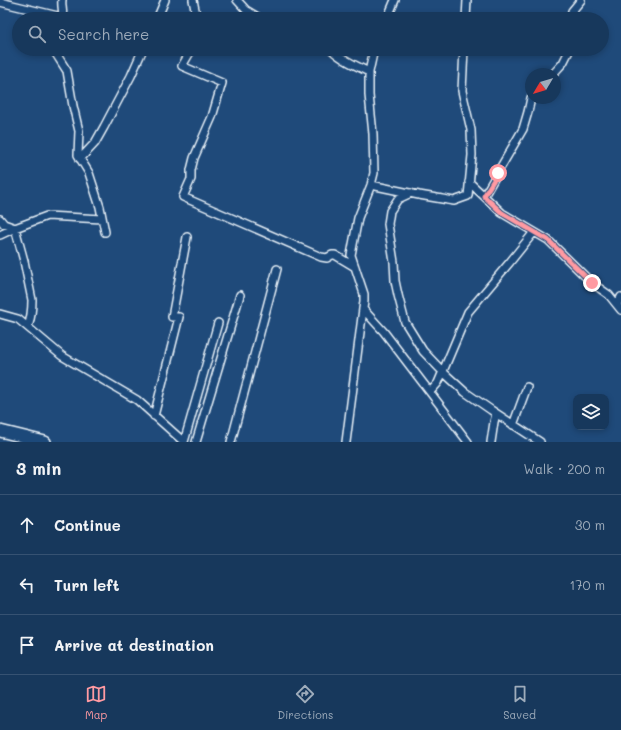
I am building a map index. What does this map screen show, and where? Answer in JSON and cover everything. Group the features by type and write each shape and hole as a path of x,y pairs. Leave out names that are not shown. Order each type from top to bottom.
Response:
{"highway":[{"path":"0,432 25,440 45,442"}],"street":[{"path":"62,0 63,12"},
{"path":"160,12 165,0"},
{"path":"193,0 196,12"},
{"path":"237,0 249,12"},
{"path":"389,12 395,0"},
{"path":"466,12 467,0"},
{"path":"572,12 581,0"},
{"path":"0,2 39,12"},
{"path":"57,56 67,71 79,131 78,155 89,174 100,207 105,232"},
{"path":"80,159 95,143 131,76 140,56"},
{"path":"188,56 182,66 222,83 212,117 194,158 191,170 191,179 183,197 321,258 327,258 335,255 355,267"},
{"path":"339,56 369,72"},
{"path":"346,442 364,301 364,294 351,256 358,218 374,173 373,134 369,95 369,72 372,56"},
{"path":"371,185 454,200 468,196 472,155 471,130 462,91 464,56"},
{"path":"558,68 566,56"},
{"path":"484,196 523,129 530,104"},
{"path":"469,182 502,213 548,240 592,283 609,295 619,308"},
{"path":"411,193 398,199 390,211 388,224 394,262 395,281 405,322 423,351 465,392 540,442"},
{"path":"0,235 47,216 102,219"},
{"path":"0,219 4,224 15,228"},
{"path":"15,228 32,300 31,315 28,327"},
{"path":"430,392 438,383 468,312 534,232"},
{"path":"154,416 179,317 172,317 187,236"},
{"path":"231,442 277,269"},
{"path":"196,442 240,295"},
{"path":"619,308 621,297"},
{"path":"363,309 384,332 468,442"},
{"path":"0,314 18,319 62,356 137,400 184,442 218,323"},
{"path":"513,425 527,387"},
{"path":"491,442 496,414"}],"route":[{"path":"498,173 484,196 502,213 548,240 592,283"}]}
